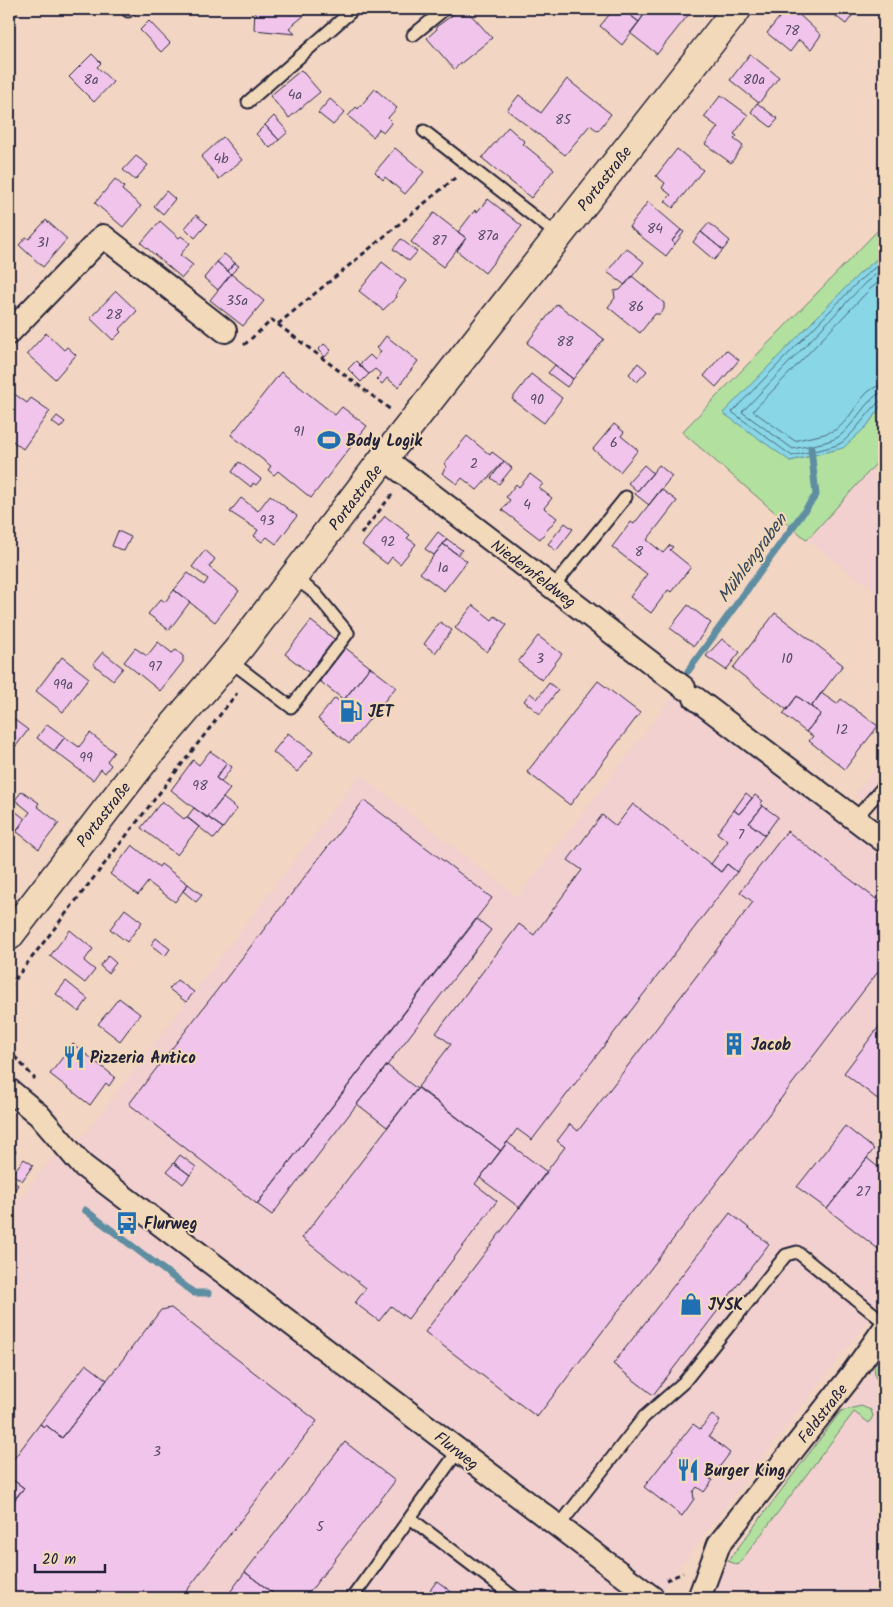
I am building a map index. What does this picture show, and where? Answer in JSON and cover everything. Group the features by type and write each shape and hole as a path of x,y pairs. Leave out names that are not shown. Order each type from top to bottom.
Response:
{"main road":[{"name":"Portastraße","path":"9,936 150,753 229,660 384,458 737,9"}],"street":[{"path":"9,333 103,236 225,331"},
{"name":"Niedernfeldweg","path":"384,458 884,841"},
{"name":"Flurweg","path":"9,1090 39,1116 82,1165 558,1527 658,1589"},
{"name":"Feldstraße","path":"699,1598 719,1544 850,1377 884,1329"}],"lane":[{"path":"248,102 354,9"},
{"path":"413,35 444,9"},
{"path":"424,131 559,236"},
{"path":"553,587 626,497"},
{"path":"229,660 291,707 348,633 315,593 294,577"},
{"path":"855,819 884,786"},
{"path":"558,1527 644,1417 684,1382 786,1255 796,1252 884,1322"},
{"path":"352,1598 458,1451"},
{"path":"410,1518 515,1598"}],"path":[{"path":"278,324 469,166"},
{"path":"225,331 243,346 272,320 411,425"},
{"path":"358,538 407,475"},
{"path":"9,986 250,676"},
{"path":"9,1050 39,1084"},
{"path":"658,1589 685,1572"}],"shaded area":[{"path":"884,455 884,598 807,540"},
{"path":"684,688 884,842 884,1299 656,1598 9,1598 9,1213 48,1162 86,1133 360,775 518,897 675,694"},
{"path":"884,760 884,817 854,795"},
{"path":"884,1356 884,1598 698,1598"}],"green space":[{"path":"884,224 884,253 858,275 799,337 790,461 811,456 867,426 884,401 884,455 807,540 682,432"},
{"path":"884,1350 884,1363 879,1371 884,1375 884,1387 875,1377 874,1365"},
{"path":"861,1406 871,1410 873,1416 869,1423 854,1412 738,1565 728,1561 841,1411"}],"water":[{"path":"884,253 884,401 867,426 843,448 790,461 723,413 858,275"}],"building":[{"path":"9,9 18,12 10,25 9,24"},
{"path":"255,9 312,9 289,28 295,34 254,30"},
{"path":"461,9 464,9 473,17 492,38 454,69 427,38 437,29 436,27"},
{"path":"614,9 622,9 639,22 622,45 600,26"},
{"path":"628,9 641,10 639,13 643,16 639,22 626,12"},
{"path":"649,9 693,9 657,54 630,33"},
{"path":"786,9 793,9 821,35 811,49 799,40 790,52 767,33"},
{"path":"833,9 857,9 846,24 830,12"},
{"path":"149,21 170,43 161,52 140,30"},
{"path":"92,54 101,63 97,67 113,82 94,102 69,77"},
{"path":"750,54 779,77 759,103 730,80"},
{"path":"301,70 320,92 289,118 270,96"},
{"path":"567,79 611,114 598,131 590,125 565,155 507,110 519,95 541,113"},
{"path":"375,89 397,108 388,118 392,122 384,132 379,129 373,137 348,116 356,107 358,109"},
{"path":"721,95 748,115 734,134 737,136 734,139 743,146 731,163 705,144 718,127 704,117"},
{"path":"330,99 345,112 333,125 318,113"},
{"path":"757,103 778,119 771,127 751,112"},
{"path":"274,116 288,132 279,140 265,125"},
{"path":"265,125 279,140 270,148 256,134"},
{"path":"508,127 525,142 523,144 554,169 531,198 482,158"},
{"path":"223,137 242,160 219,179 201,157"},
{"path":"395,148 424,172 405,194 385,177 383,180 375,172"},
{"path":"677,149 703,170 673,208 665,201 671,195 662,188 665,183 656,176"},
{"path":"136,156 148,165 135,180 123,170"},
{"path":"115,179 124,187 122,190 141,206 123,227 95,203"},
{"path":"166,191 175,199 163,214 154,206"},
{"path":"488,199 522,226 485,273 457,251 466,238 458,232 475,210 477,212"},
{"path":"648,202 681,230 672,241 675,244 666,256 629,227"},
{"path":"434,213 466,238 443,267 411,242"},
{"path":"196,215 207,224 195,238 185,228"},
{"path":"46,220 67,239 43,267 19,245 26,237 29,239"},
{"path":"160,221 179,238 181,236 190,243 180,255 193,265 182,278 141,243"},
{"path":"709,223 730,241 723,250 701,232"},
{"path":"681,230 684,232 675,244 672,241"},
{"path":"701,232 723,250 714,260 693,242"},
{"path":"401,239 417,252 409,261 393,249"},
{"path":"626,248 644,262 625,285 607,272"},
{"path":"224,254 235,263 228,271 217,262"},
{"path":"217,262 231,274 218,290 204,278"},
{"path":"382,262 406,281 396,294 397,297 383,310 359,291"},
{"path":"235,263 239,266 231,274 228,271"},
{"path":"231,274 264,301 243,326 210,300"},
{"path":"632,276 664,303 664,309 660,314 655,314 640,333 608,307 615,298 614,291 620,290"},
{"path":"116,291 137,311 119,330 121,332 113,340 90,318"},
{"path":"557,304 604,339 573,379 527,343"},
{"path":"46,333 64,350 67,347 76,355 55,379 27,354"},
{"path":"386,336 418,361 398,387 387,378 382,384 377,379 381,374 375,369 369,374 359,365 370,355 375,360 381,351 377,348"},
{"path":"324,344 331,350 325,357 318,350"},
{"path":"726,350 739,360 716,387 704,376"},
{"path":"356,361 369,374 361,382 348,369"},
{"path":"638,363 647,371 637,382 629,374"},
{"path":"555,365 573,379 567,387 548,373"},
{"path":"281,372 335,415 342,407 367,426 311,498 278,471 274,475 268,470 271,466 231,435"},
{"path":"531,374 562,398 544,423 512,399"},
{"path":"9,390 27,403 31,398 50,411 23,449 9,438"},
{"path":"57,416 65,422 60,428 52,422"},
{"path":"614,424 624,432 621,436 638,450 620,472 593,449"},
{"path":"467,436 490,455 492,452 504,461 477,490 462,478 457,484 442,473 447,466 444,464"},
{"path":"504,461 512,468 499,484 491,478"},
{"path":"239,462 261,479 256,485 253,483 251,487 232,472"},
{"path":"644,465 653,473 637,491 628,483"},
{"path":"659,465 672,476 649,505 635,494"},
{"path":"530,474 543,484 539,488 552,498 544,508 557,518 540,539 502,510 510,500 506,497 516,484 519,487"},
{"path":"661,489 677,501 647,540 663,553 670,545 673,547 670,550 691,567 671,592 668,590 651,613 630,597 647,574 612,547 631,522 634,524"},
{"path":"270,495 297,516 276,544 267,537 262,542 254,536 258,530 230,512 241,498 258,511"},
{"path":"385,516 410,535 407,538 416,544 400,564 392,557 387,564 362,545"},
{"path":"565,523 573,529 556,551 548,544"},
{"path":"118,531 131,537 124,551 112,546"},
{"path":"438,532 447,539 434,555 425,549"},
{"path":"447,539 462,550 458,555 443,544"},
{"path":"443,544 467,561 444,591 420,573"},
{"path":"205,550 215,559 209,567 239,591 215,622 174,590 188,573 204,585 208,579 192,567"},
{"path":"174,590 190,602 169,630 148,614 161,599 165,602"},
{"path":"473,605 492,620 495,616 507,625 487,652 455,628"},
{"path":"688,605 711,623 694,646 670,628"},
{"path":"775,613 843,665 811,707 797,696 787,710 733,668"},
{"path":"311,621 370,667 344,700 285,654"},
{"path":"440,622 452,630 435,653 424,644"},
{"path":"538,636 562,654 542,680 518,662"},
{"path":"722,639 740,652 726,670 706,656"},
{"path":"158,642 172,653 176,650 183,656 183,662 160,691 124,662 135,648 147,656"},
{"path":"103,652 123,668 113,680 93,664"},
{"path":"62,657 89,678 63,712 36,691"},
{"name":"JET","path":"370,667 396,687 349,744 318,719 335,698 341,703"},
{"path":"598,681 640,713 570,805 527,772"},
{"path":"549,683 558,690 540,714 524,701 530,693 537,699"},
{"path":"821,693 837,704 841,699 878,726 845,769 809,741 813,736 806,732 821,714 811,707"},
{"path":"797,696 821,714 806,732 783,714"},
{"path":"12,718 28,730 16,746 9,740 9,723"},
{"path":"47,724 65,737 54,751 37,738"},
{"path":"90,733 114,752 107,761 111,765 105,773 101,769 93,780 54,751 65,737 79,747"},
{"path":"288,733 313,752 297,772 273,752"},
{"path":"210,751 227,763 216,778 230,789 207,818 171,790 193,760 199,765"},
{"path":"227,763 232,767 221,782 216,778"},
{"path":"22,791 39,803 37,806 59,823 39,849 16,831 30,812 15,800"},
{"path":"746,793 752,798 739,814 734,810"},
{"path":"755,795 763,801 760,804 763,806 749,823 765,835 737,872 727,864 721,872 711,864 728,841 717,833 734,810 739,814"},
{"path":"223,798 237,809 223,828 208,817"},
{"path":"364,800 492,898 257,1204 129,1104"},
{"path":"162,801 184,819 186,817 199,827 177,855 141,828"},
{"path":"633,804 721,872 727,864 737,872 532,1140 517,1129 501,1151 418,1087 451,1044 436,1033 519,924 534,935 582,870 568,860 602,815 616,826"},
{"path":"763,806 778,817 765,835 749,823"},
{"path":"10,807 25,819 9,843 9,809"},
{"path":"194,808 223,828 214,839 187,817"},
{"name":"Jacob","path":"787,831 884,905 884,964 537,1417 425,1332 565,1147 557,1141 570,1124 578,1131 753,902 740,892"},
{"path":"132,845 159,867 161,864 188,884 175,902 148,882 138,895 110,874"},
{"path":"188,884 202,895 196,902 183,891"},
{"path":"125,909 142,922 127,942 110,929"},
{"path":"477,919 491,930 272,1215 257,1204"},
{"path":"70,930 93,949 84,961 95,970 85,983 50,956"},
{"path":"156,938 170,949 165,956 151,945"},
{"path":"108,956 116,963 108,973 100,966"},
{"path":"177,980 194,992 186,1002 169,989"},
{"path":"66,981 88,999 79,1012 56,994"},
{"path":"119,998 140,1014 120,1041 98,1024"},
{"path":"884,1020 884,1104 844,1073"},
{"path":"73,1044 115,1077 109,1086 106,1083 90,1105 50,1074"},
{"path":"387,1065 417,1089 387,1127 357,1104"},
{"path":"418,1088 501,1151 475,1184 497,1201 408,1319 391,1306 379,1321 355,1303 366,1288 302,1238"},
{"path":"845,1126 874,1149 827,1209 797,1187"},
{"path":"507,1142 547,1172 520,1208 480,1178"},
{"path":"9,1146 16,1151 9,1160"},
{"path":"180,1155 196,1167 190,1175 174,1163"},
{"path":"867,1158 884,1172 884,1249 882,1252 827,1209"},
{"path":"24,1159 33,1165 22,1181 12,1174"},
{"path":"174,1163 190,1175 183,1184 167,1171"},
{"path":"9,1178 18,1185 9,1198"},
{"name":"JYSK","path":"730,1213 769,1244 653,1395 613,1364"},
{"path":"171,1308 317,1421 181,1598 9,1598 9,1505 24,1488 9,1477 9,1465 40,1424 44,1427 46,1425 62,1438 161,1310"},
{"path":"86,1364 107,1380 62,1438 46,1425 44,1427 40,1424"},
{"name":"Burger King","path":"712,1415 720,1421 709,1436 730,1453 710,1479 713,1480 704,1492 697,1487 693,1492 694,1499 682,1516 644,1487 693,1424 700,1429"},
{"path":"345,1442 395,1481 305,1598 279,1598 245,1572"},
{"path":"9,1477 24,1488 10,1506 9,1505"},
{"path":"245,1572 279,1598 232,1598 228,1595"},
{"path":"437,1581 459,1598 424,1598"}],"waterway":[{"name":"Mühlengraben","path":"688,671 816,495 811,448"},
{"name":"Mühlengraben","path":"85,1210 194,1293 208,1293"}],"place":[{"name":"Body Logik","path":"329,440"},
{"name":"JET","path":"351,711"},
{"name":"Jacob","path":"734,1044"},
{"name":"Pizzeria Antico","path":"74,1057"},
{"name":"Flurweg","path":"127,1223"},
{"name":"JYSK","path":"691,1304"},
{"name":"Burger King","path":"688,1470"}]}
